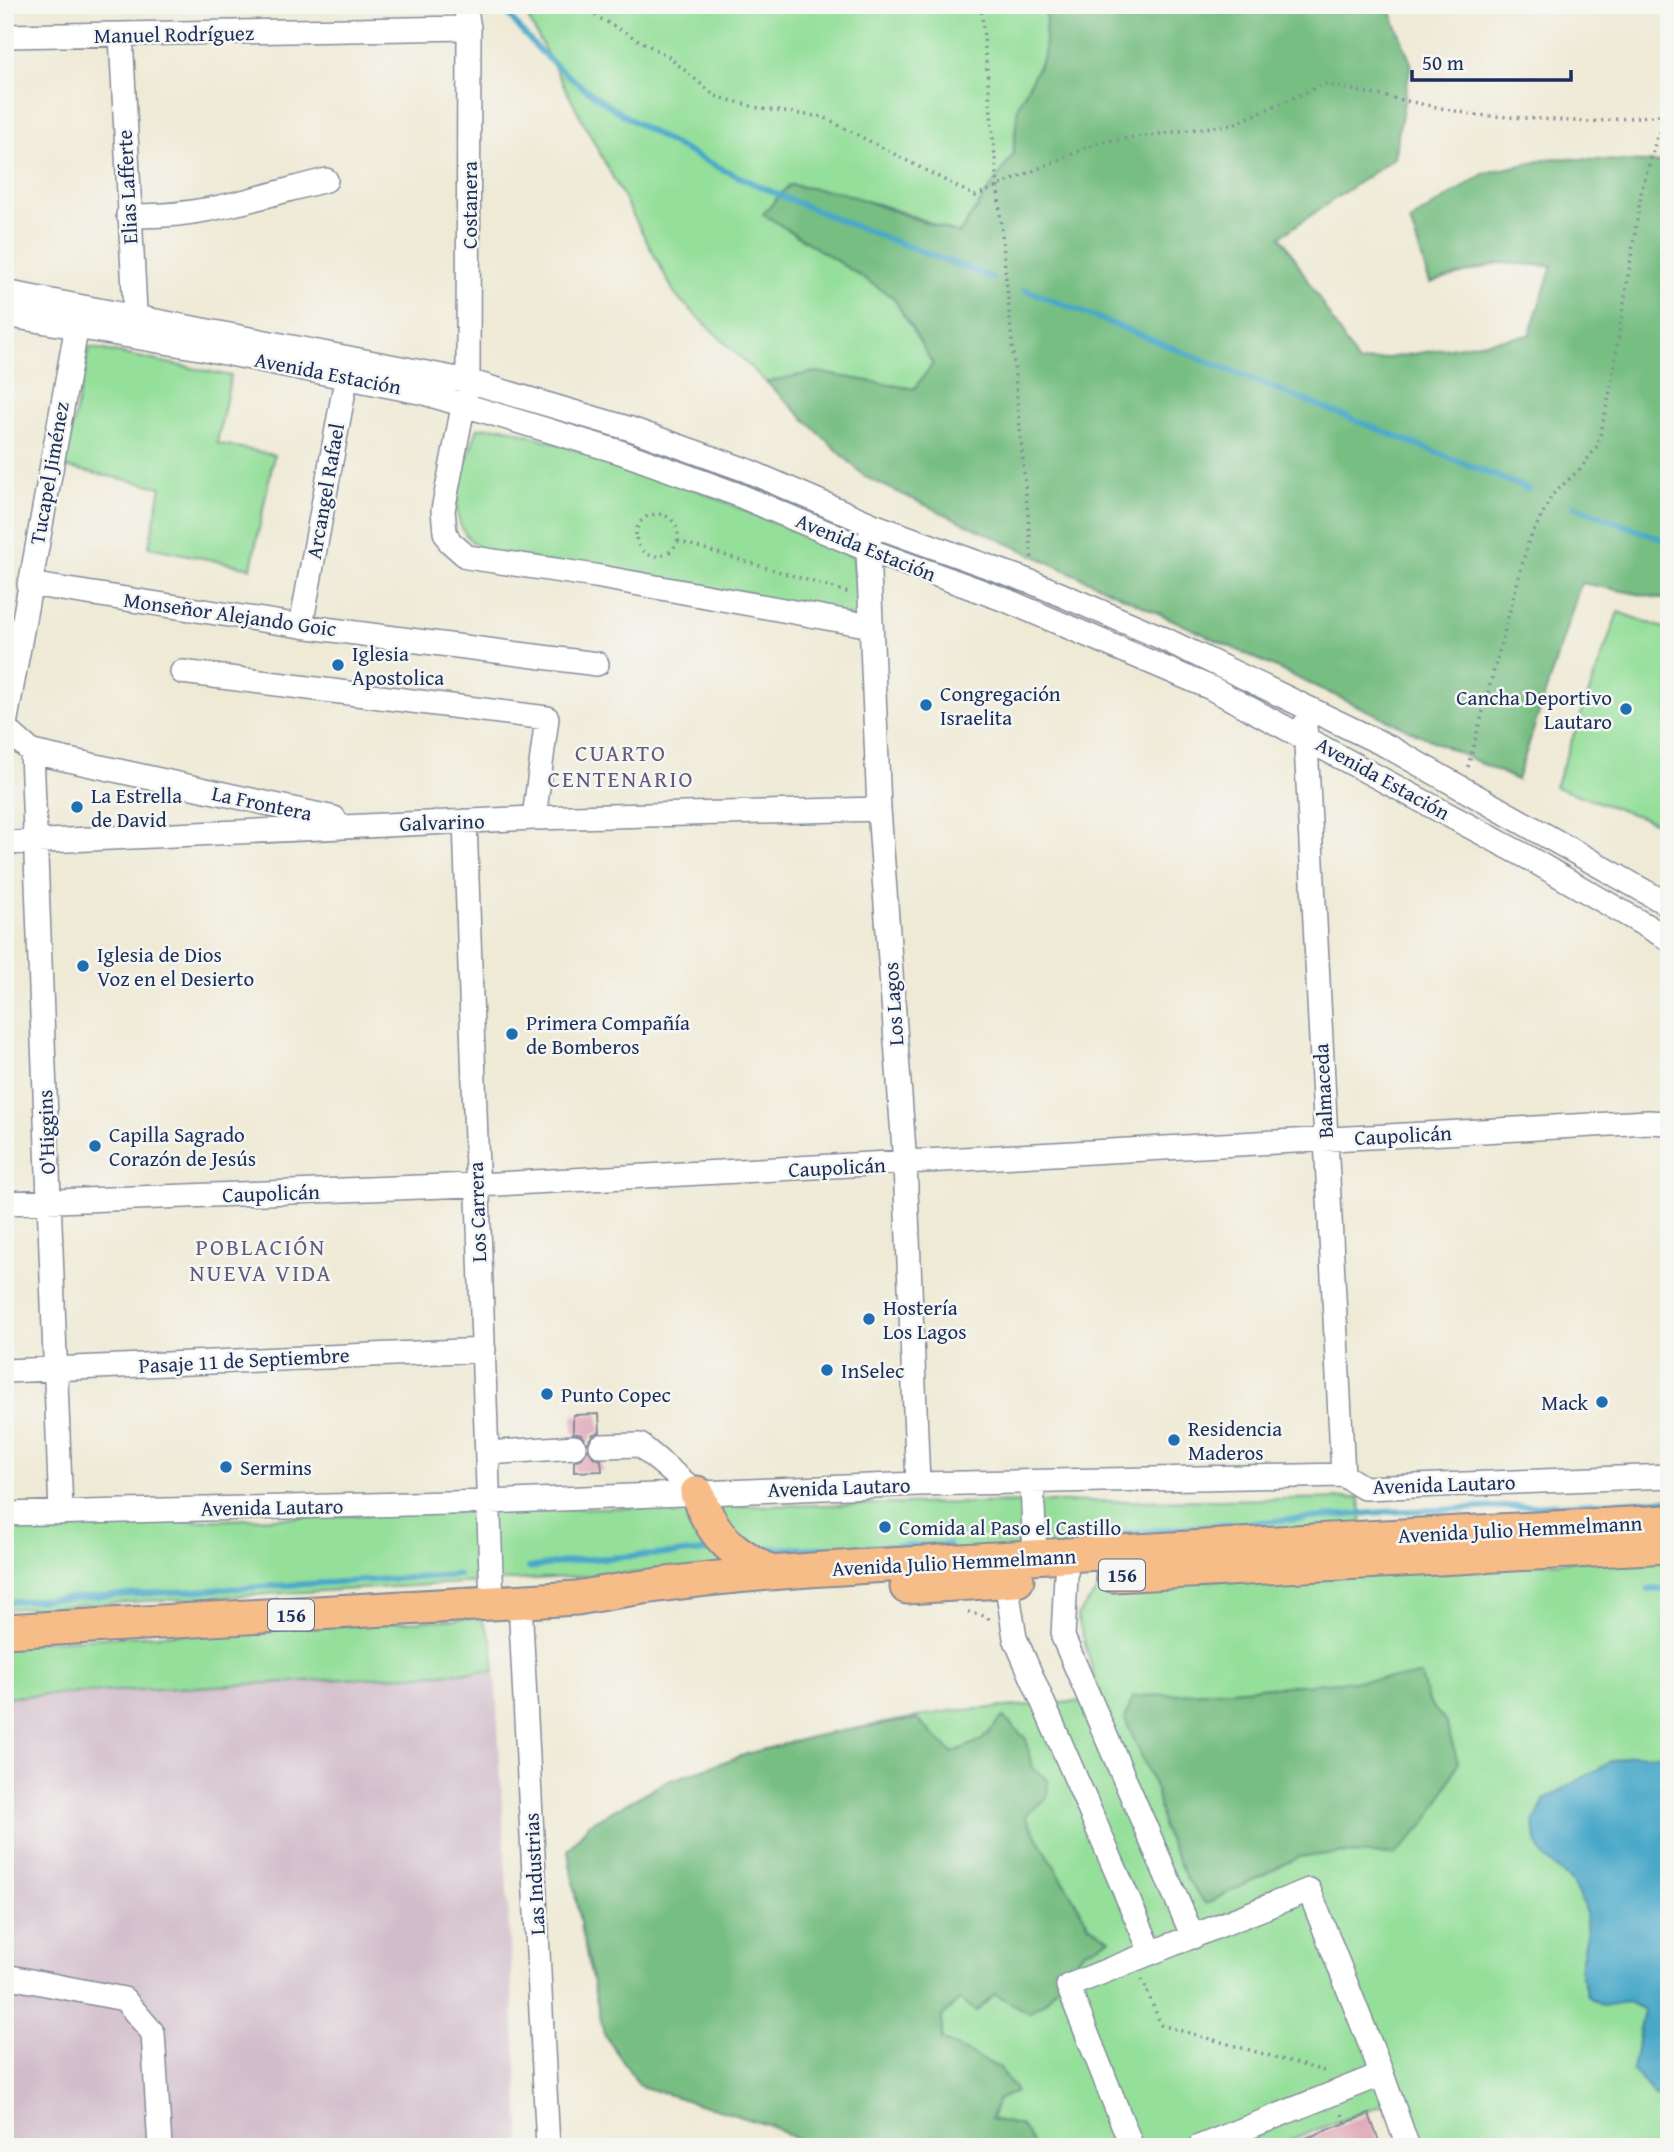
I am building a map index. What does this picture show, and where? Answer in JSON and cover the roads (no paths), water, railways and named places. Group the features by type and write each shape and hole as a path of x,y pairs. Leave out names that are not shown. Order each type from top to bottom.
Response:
{"highway":[{"path":"698,1493 706,1517 722,1541 741,1556 771,1573"},
{"name":"Avenida Julio Hemmelmann","path":"577,1598 631,1604 1035,1566 1669,1522"},
{"name":"Avenida Julio Hemmelmann","path":"5,1631 577,1598 628,1588 771,1573 1669,1546"}],"street":[{"name":"Costanera","path":"465,5 469,28 468,381 442,521 450,542 467,557 595,576 871,625"},
{"name":"Manuel Rodríguez","path":"5,36 469,28"},
{"name":"Elias Lafferte","path":"121,35 128,215 136,327"},
{"path":"128,215 154,217 207,210 326,180"},
{"name":"Avenida Estación","path":"5,292 79,316 136,327 348,367 468,381 644,433 746,470 873,525 1034,583 1158,636 1387,746 1669,905"},
{"name":"Avenida Estación","path":"5,315 79,316"},
{"name":"Tucapel Jiménez","path":"5,726 79,316"},
{"name":"Avenida Estación","path":"348,367 633,457 736,494 868,550 1008,601 1211,688 1450,815 1669,939"},
{"name":"Arcangel Rafael","path":"301,626 348,367"},
{"name":"Los Lagos","path":"873,525 868,550 879,809 905,1164 918,1484"},
{"name":"Monseñor Alejando Goic","path":"29,584 301,626 597,664"},
{"path":"182,672 547,718 534,818"},
{"name":"Balmaceda","path":"1305,707 1343,1475"},
{"name":"La Frontera","path":"5,726 32,752 364,825"},
{"name":"O'Higgins","path":"32,752 61,1513"},
{"path":"1450,815 1462,787"},
{"name":"Galvarino","path":"5,843 534,818 879,809"},
{"name":"Los Carrera","path":"465,821 489,1502 506,1603"},
{"name":"Caupolicán","path":"5,1203 476,1185 1669,1123"},
{"name":"Pasaje 11 de Septiembre","path":"5,1371 484,1350"},
{"path":"601,1446 640,1445 698,1493"},
{"path":"487,1453 574,1447"},
{"name":"Avenida Lautaro","path":"5,1514 489,1502 918,1484 1343,1475 1364,1488 1669,1476"},
{"path":"1032,1482 1035,1566 1015,1638 1151,1952"},
{"path":"1035,1566 1063,1637 1194,1937"},
{"name":"Las Industrias","path":"506,1603 548,2147"},
{"path":"1132,2147 1068,1986 1309,1890 1408,2147"},
{"path":"5,1976 124,1999 153,2033 160,2147"},
{"path":"1199,2147 1382,2074"}],"water":[{"path":"1669,1754 1669,2098 1655,2096 1632,2069 1644,2010 1628,2002 1602,2006 1587,1996 1580,1968 1587,1934 1584,1905 1571,1881 1544,1857 1536,1842 1534,1823 1545,1799 1611,1762 1631,1755"}],"waterway":[{"path":"502,5 542,52 594,96 657,135 725,170 797,202 992,278"},
{"path":"1024,289 1529,489"},
{"path":"1574,506 1669,542"},
{"path":"1088,1536 1385,1512 1669,1500"},
{"path":"759,1549 948,1545"},
{"path":"529,1568 577,1560 710,1551"},
{"path":"5,1602 459,1575"},
{"path":"1648,1590 1669,1588"}],"place":[{"name":"Iglesia Apostolica","path":"338,665"},
{"name":"Congregación Israelita","path":"926,705"},
{"name":"Cancha Deportivo Lautaro","path":"1626,709"},
{"name":"La Estrella de David","path":"77,807"},
{"name":"Iglesia de Dios Voz en el Desierto","path":"83,966"},
{"name":"Primera Compañía de Bomberos","path":"512,1034"},
{"name":"Capilla Sagrado Corazón de Jesús","path":"95,1146"},
{"name":"Hostería Los Lagos","path":"869,1319"},
{"name":"InSelec","path":"827,1370"},
{"name":"Punto Copec","path":"547,1394"},
{"name":"Mack","path":"1602,1402"},
{"name":"Residencia Maderos","path":"1174,1440"},
{"name":"Sermins","path":"226,1467"},
{"name":"Comida al Paso el Castillo","path":"885,1527"}],"district":[{"name":"CUARTO CENTENARIO","path":"621,765"},
{"name":"POBLACIÓN NUEVA VIDA","path":"261,1259"}]}
